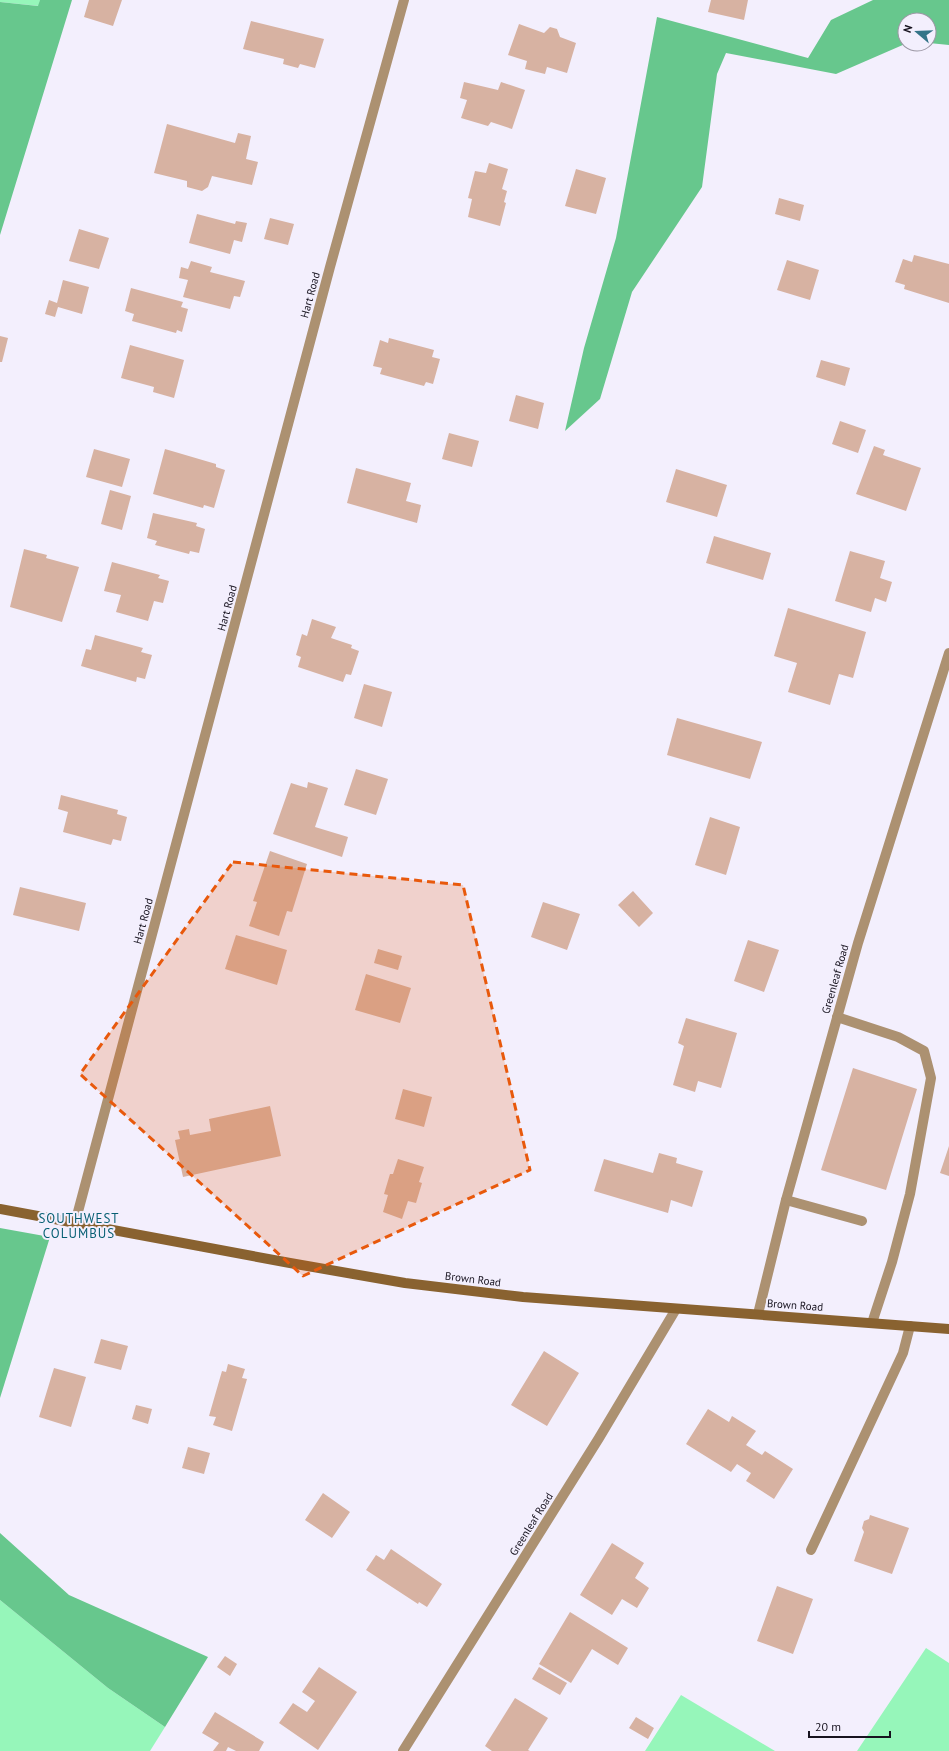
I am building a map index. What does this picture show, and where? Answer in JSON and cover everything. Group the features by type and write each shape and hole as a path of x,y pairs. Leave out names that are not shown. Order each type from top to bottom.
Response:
{"main road":[{"name":"Brown Road","path":"0,1209 405,1283 522,1297 949,1329"}],"street":[{"name":"Hart Road","path":"75,1223 330,267 404,0"},
{"name":"Greenleaf Road","path":"758,1314 786,1200 858,943 949,653"},
{"path":"837,1017 898,1037 924,1051 931,1078 910,1194 892,1262 872,1323"},
{"path":"786,1200 862,1221"},
{"name":"Greenleaf Road","path":"403,1751 595,1444 676,1309"},
{"path":"812,1550 903,1353 910,1326"}],"highlighted area":[{"path":"233,862 463,885 530,1170 303,1276 80,1074"}],"green space":[{"path":"0,0 40,0 39,6 0,2"},
{"path":"40,0 72,0 0,235 0,2 38,6"},
{"path":"873,0 949,0 949,45 937,44 937,12 897,12 897,47 836,74 726,53 717,74 702,187 632,292 600,399 565,431 584,348 616,238 657,17 808,58 831,20"},
{"path":"0,1228 50,1237 0,1398"},
{"path":"0,1533 69,1595 208,1657 165,1727 108,1688 0,1600"},
{"path":"0,1600 108,1688 165,1727 150,1751 0,1751"},
{"path":"926,1648 949,1663 949,1751 857,1751"},
{"path":"681,1695 775,1751 645,1751"}],"building":[{"path":"89,0 122,0 113,26 84,17"},
{"path":"711,0 748,0 744,20 708,12"},
{"path":"251,21 324,39 315,68 300,64 298,68 283,64 284,59 243,49"},
{"path":"519,24 544,33 550,27 557,29 560,37 576,43 567,73 547,67 545,74 525,69 527,61 508,55"},
{"path":"464,82 498,90 501,82 525,90 512,129 491,122 488,126 461,118 467,100 460,98"},
{"path":"167,124 235,143 238,133 251,136 246,159 258,162 252,185 212,176 208,187 202,191 187,187 187,181 154,173"},
{"path":"489,163 508,169 502,189 507,191 504,202 506,203 500,226 468,217 472,199 468,198 475,171 486,173"},
{"path":"576,169 606,178 596,214 565,206"},
{"path":"779,198 804,205 800,221 775,214"},
{"path":"197,214 235,224 236,221 247,223 242,242 234,240 230,254 189,243"},
{"path":"270,218 294,224 288,245 264,239"},
{"path":"79,229 109,238 99,269 69,261"},
{"path":"914,255 949,264 949,303 904,289 905,285 895,282 903,259 912,262"},
{"path":"787,260 819,270 810,300 777,290"},
{"path":"191,261 212,267 210,272 245,281 240,297 234,296 230,309 183,297 188,280 179,278 181,267 188,269"},
{"path":"63,280 89,287 82,314 58,307 55,317 45,314 49,300 57,303"},
{"path":"131,288 183,302 181,307 188,309 182,332 177,330 176,333 132,321 134,314 125,311"},
{"path":"0,336 8,338 2,362 0,362"},
{"path":"389,338 434,350 432,357 440,359 433,384 426,382 424,386 380,374 382,368 373,366 380,340 388,343"},
{"path":"130,345 184,360 174,398 153,392 154,387 121,378"},
{"path":"821,360 850,368 845,386 816,377"},
{"path":"516,395 544,403 538,429 509,421"},
{"path":"840,421 866,430 858,453 832,444"},
{"path":"449,433 479,441 472,467 442,459"},
{"path":"874,446 885,450 883,455 921,468 906,511 856,494"},
{"path":"94,449 130,459 122,487 86,477"},
{"path":"165,449 216,464 216,467 225,470 214,508 204,505 203,508 153,494"},
{"path":"356,468 411,483 406,501 421,505 417,523 347,503"},
{"path":"676,469 727,485 717,517 666,502"},
{"path":"110,490 131,496 122,530 101,524"},
{"path":"153,513 197,523 196,526 205,529 199,553 190,551 189,554 155,545 157,541 147,538"},
{"path":"714,536 771,553 763,580 706,563"},
{"path":"24,549 47,555 46,558 79,567 62,622 10,607"},
{"path":"850,551 885,561 880,578 892,582 886,602 875,598 871,612 835,601"},
{"path":"112,562 160,575 158,578 169,581 163,603 154,601 148,621 116,612 121,595 104,591"},
{"path":"788,608 866,632 853,678 839,674 830,705 788,692 797,663 774,656"},
{"path":"312,619 336,627 331,638 352,645 351,648 359,651 351,675 346,674 343,682 298,667 301,657 296,655 302,634 307,636"},
{"path":"95,635 143,648 141,652 152,655 145,679 137,677 136,682 81,666 86,649 91,650"},
{"path":"364,684 392,692 382,727 354,718"},
{"path":"677,718 762,742 750,779 667,755"},
{"path":"356,769 388,779 376,815 344,805"},
{"path":"308,782 328,788 315,827 348,837 342,857 273,834 291,783 307,788"},
{"path":"61,795 118,810 117,814 127,817 121,841 113,839 111,845 63,832 68,812 58,809"},
{"path":"710,817 740,827 726,875 695,865"},
{"path":"270,851 307,864 292,912 287,911 279,936 249,926 257,902 253,901"},
{"path":"20,887 86,903 79,931 13,915"},
{"path":"633,891 653,913 639,927 618,905"},
{"path":"543,902 580,914 567,950 531,937"},
{"path":"236,935 287,950 277,985 225,969"},
{"path":"748,940 779,950 764,992 734,981"},
{"path":"378,949 402,956 398,970 374,963"},
{"path":"366,974 411,988 400,1023 355,1010"},
{"path":"686,1018 737,1033 721,1088 698,1081 695,1092 673,1085 684,1046 678,1043"},
{"path":"853,1068 917,1089 886,1190 821,1170"},
{"path":"403,1089 432,1097 424,1127 395,1119"},
{"path":"270,1106 281,1156 183,1177 175,1140 180,1139 178,1131 189,1129 190,1135 211,1131 209,1119"},
{"path":"949,1146 949,1176 940,1173"},
{"path":"659,1153 677,1158 676,1163 703,1171 692,1207 671,1200 668,1213 594,1191 604,1159 653,1173"},
{"path":"398,1159 424,1167 419,1182 422,1183 416,1203 408,1201 402,1219 383,1212 388,1195 384,1194 390,1174 393,1174"},
{"path":"101,1339 128,1346 121,1370 94,1363"},
{"path":"544,1351 579,1373 547,1426 511,1405"},
{"path":"228,1364 245,1369 242,1378 247,1379 232,1431 213,1425 216,1417 209,1416 222,1371 226,1372"},
{"path":"54,1368 86,1377 71,1427 39,1417"},
{"path":"136,1405 152,1409 148,1424 132,1419"},
{"path":"708,1409 729,1422 732,1416 756,1431 746,1445 762,1455 765,1451 793,1469 774,1499 746,1481 751,1473 737,1464 731,1472 686,1444"},
{"path":"188,1447 210,1453 204,1474 182,1468"},
{"path":"323,1493 350,1512 332,1538 305,1520"},
{"path":"870,1515 909,1528 892,1574 854,1561 864,1532 862,1528 864,1521 869,1519"},
{"path":"612,1543 644,1563 635,1578 649,1588 637,1608 622,1599 612,1615 580,1595"},
{"path":"391,1549 442,1584 427,1607 419,1602 418,1604 366,1570 376,1555 384,1560"},
{"path":"777,1586 813,1599 793,1654 757,1641"},
{"path":"570,1612 628,1648 618,1665 592,1649 571,1683 539,1664"},
{"path":"225,1656 237,1664 230,1676 217,1667"},
{"path":"319,1667 357,1692 318,1750 279,1723 293,1703 307,1712 315,1701 302,1692"},
{"path":"539,1667 567,1683 560,1695 532,1679"},
{"path":"515,1698 548,1718 528,1750 530,1751 492,1751 485,1746"},
{"path":"215,1712 264,1742 259,1751 236,1751 228,1747 226,1751 213,1751 219,1743 202,1733"},
{"path":"636,1717 654,1728 648,1739 629,1728"}],"district":[{"name":"SOUTHWEST COLUMBUS","path":"79,1226"}]}
